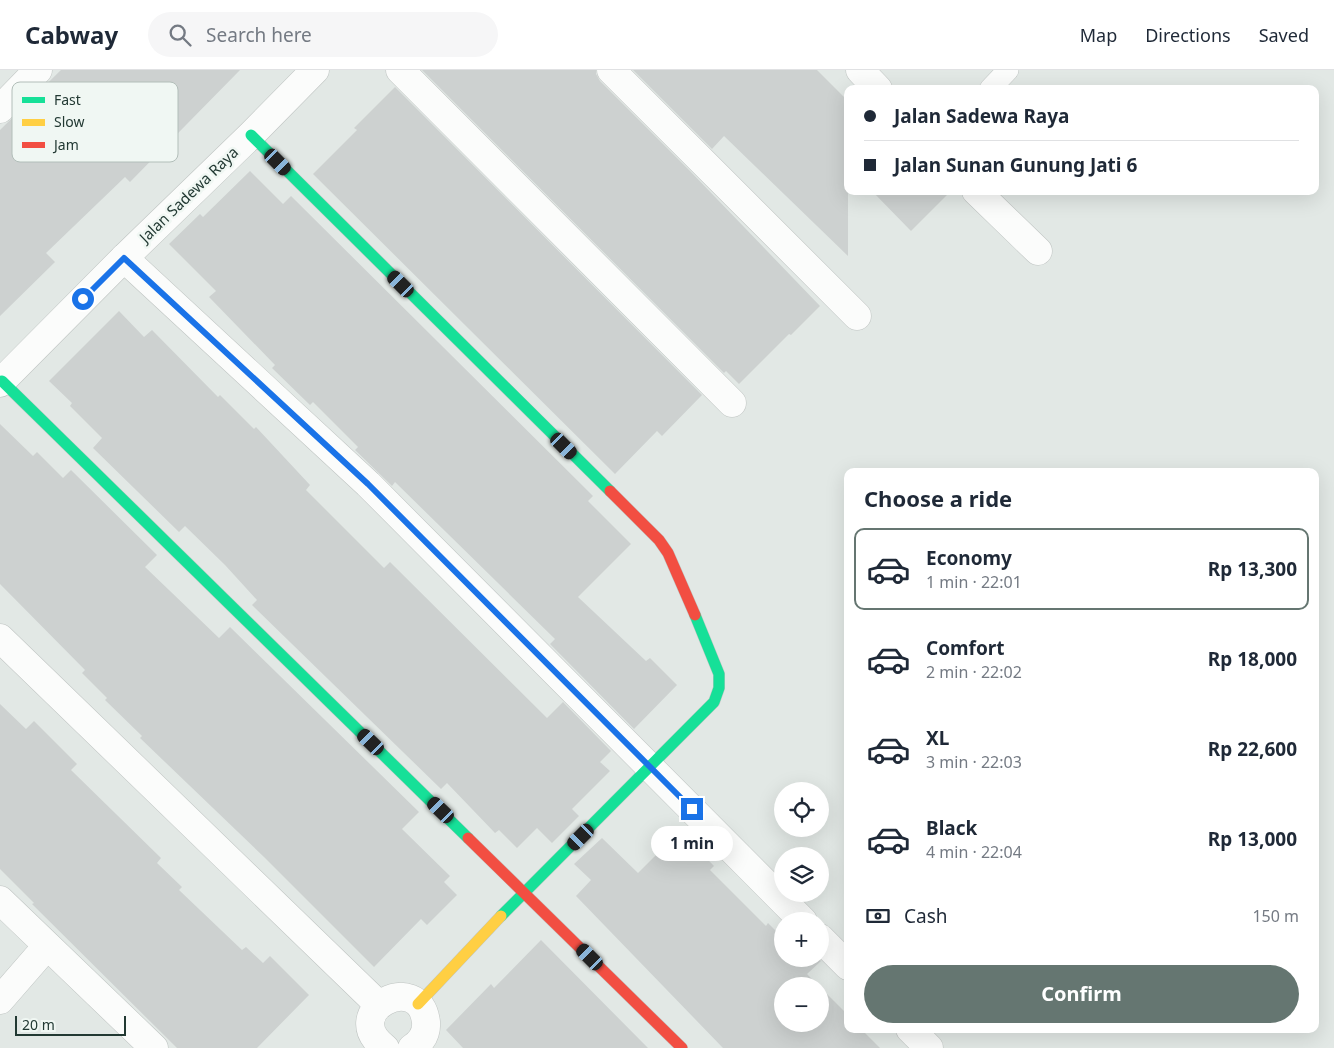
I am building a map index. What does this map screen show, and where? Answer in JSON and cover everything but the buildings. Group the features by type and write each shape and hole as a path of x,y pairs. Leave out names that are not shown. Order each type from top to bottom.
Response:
{"street":[{"path":"26,82 38,70"},
{"name":"Jalan Sadewa Raya","path":"1,382 315,70"},
{"path":"400,70 732,403"},
{"path":"610,70 857,316"},
{"path":"860,70 874,85"},
{"path":"0,109 12,97"},
{"path":"251,135 652,533 668,553 719,674 719,688 714,702 524,892 418,1004"},
{"path":"980,195 1038,251"},
{"path":"124,258 368,484 794,912"},
{"path":"1,382 682,1048"},
{"path":"0,638 379,1005"},
{"path":"0,900 154,1048"},
{"path":"0,1000 47,946"},
{"path":"829,947 844,962"},
{"path":"378,1046 372,1033 373,1013 388,998 398,996 409,998 418,1004 424,1013 425,1034 418,1046"},
{"path":"914,1033 929,1048"}],"lane":[{"path":"994,85 1008,70"}],"traffic: fast":[{"path":"251,135 610,491"},
{"path":"2,381 468,838"},
{"path":"501,916 714,702 719,688 719,674 695,615"}],"traffic: slow":[{"path":"418,1004 501,916"}],"traffic: jam":[{"path":"610,491 659,540 668,553 695,615"},
{"path":"468,838 682,1048"}],"route":[{"path":"83,299 124,258 368,484 692,809"}]}
